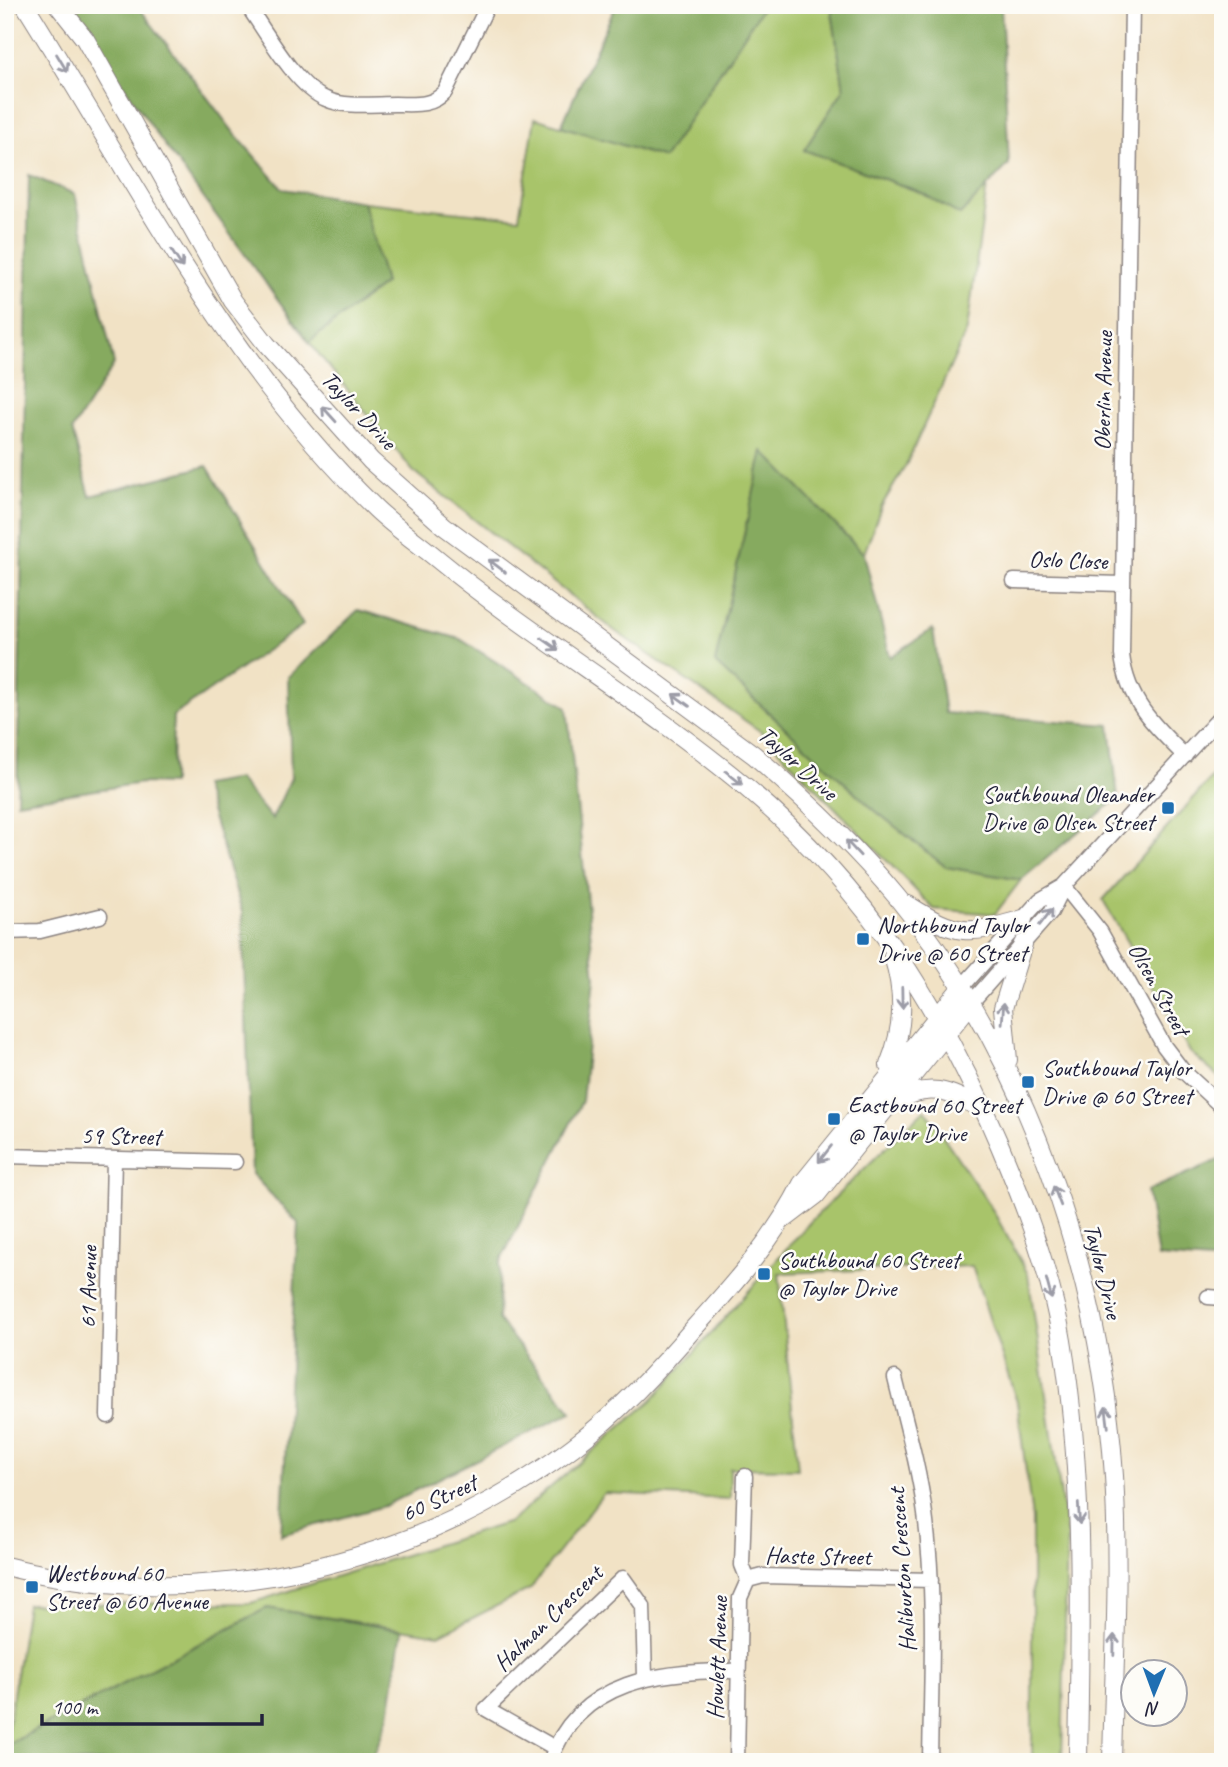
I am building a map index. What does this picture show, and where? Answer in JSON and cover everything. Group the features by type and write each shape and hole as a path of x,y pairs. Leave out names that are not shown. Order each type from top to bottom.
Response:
{"main road":[{"path":"25,5 160,233 205,302 247,362 334,466 380,513 488,600 705,754 747,788 835,873 885,932 943,1023 984,1110 1030,1220 1061,1334 1070,1396 1082,1553 1078,1762"},
{"name":"Taylor Drive","path":"58,5 85,40 233,301 267,345 371,461 454,534 754,755 839,833 898,899 966,996 1012,1081 1068,1223 1085,1287 1103,1384 1114,1489 1116,1593 1112,1762"},
{"path":"898,899 934,922 954,930 985,929 1023,919"},
{"path":"883,1081 899,1036 902,1003 901,981 885,932"},
{"path":"1012,1081 1004,1045 1003,1007 1023,944"},
{"path":"943,1023 966,996"},
{"name":"60 Street","path":"785,1219 802,1184 883,1081 943,1023"},
{"name":"60 Street","path":"5,1566 59,1576 139,1584 183,1586 251,1580 340,1562 450,1522 541,1470 603,1423 658,1369 785,1219 816,1195 887,1106 943,1023"},
{"path":"887,1106 906,1095 932,1090 955,1093 984,1110"}],"street":[{"path":"247,5 303,82 326,100 417,104 435,101 450,85 488,5"},
{"name":"Oberlin Avenue","path":"1132,5 1122,655 1127,681 1142,712 1185,756"},
{"name":"Oslo Close","path":"1014,581 1122,584"},
{"path":"966,996 1023,944 1051,912 1064,886 1223,714"},
{"path":"966,996 1023,919 1040,900 1064,886"},
{"name":"Olsen Street","path":"1064,886 1100,931 1164,1046 1183,1071 1223,1108"},
{"path":"5,932 40,931 100,916"},
{"name":"59 Street","path":"5,1156 235,1162"},
{"name":"61 Avenue","path":"108,1416 114,1158"},
{"name":"Haliburton Crescent","path":"895,1378 920,1480 931,1580 930,1762"},
{"name":"Howlett Avenue","path":"737,1762 740,1598 748,1580 742,1565 744,1476"},
{"name":"Haste Street","path":"748,1580 763,1576 931,1580"},
{"name":"Halman Crescent","path":"645,1677 643,1606 623,1578 486,1709 552,1755 568,1727 589,1705 618,1686 645,1677 678,1672 738,1671"}],"green space":[{"path":"69,5 137,5 235,134 283,189 363,202 385,283 309,342 158,136"},
{"path":"616,5 764,5 664,158 561,126"},
{"path":"764,5 831,5 844,89 804,150 920,192 960,215 987,186 967,330 906,465 881,507 864,554 763,452 715,663 872,808 946,867 1021,880 995,914 934,909 760,731 615,631 413,471 309,342 385,283 363,202 519,218 535,118 664,158"},
{"path":"831,5 1001,5 1009,164 960,215 920,192 804,150 844,89"},
{"path":"29,175 75,194 114,364 72,430 90,496 207,466 303,625 173,716 172,784 142,783 17,802"},
{"path":"763,451 864,554 890,657 933,629 945,713 1110,725 1118,798 1021,880 946,867 872,808 715,663"},
{"path":"358,610 460,639 567,707 595,978 582,1101 500,1262 498,1320 572,1412 384,1506 281,1535 298,1223 252,1174 242,911 203,785 238,779 272,819 291,778 288,677"},
{"path":"1223,765 1223,1081 1190,1052 1103,900"},
{"path":"925,1109 992,1209 1028,1274 1067,1536 1062,1762 1032,1762 1032,1518 1017,1402 972,1266 779,1273 798,1469 730,1468 730,1499 604,1493 530,1589 439,1635 267,1608 5,1746 27,1604 251,1603 510,1522 652,1400 811,1221"},
{"path":"1223,1158 1223,1262 1158,1257 1147,1191"},
{"path":"267,1608 402,1630 389,1715 371,1762 5,1762 5,1746"}],"place":[{"name":"Southbound Oleander Drive @ Olsen Street","path":"1168,808"},
{"name":"Northbound Taylor Drive @ 60 Street","path":"863,939"},
{"name":"Southbound Taylor Drive @ 60 Street","path":"1028,1082"},
{"name":"Eastbound 60 Street @ Taylor Drive","path":"834,1119"},
{"name":"Southbound 60 Street @ Taylor Drive","path":"764,1274"},
{"name":"Westbound 60 Street @ 60 Avenue","path":"32,1587"}]}
